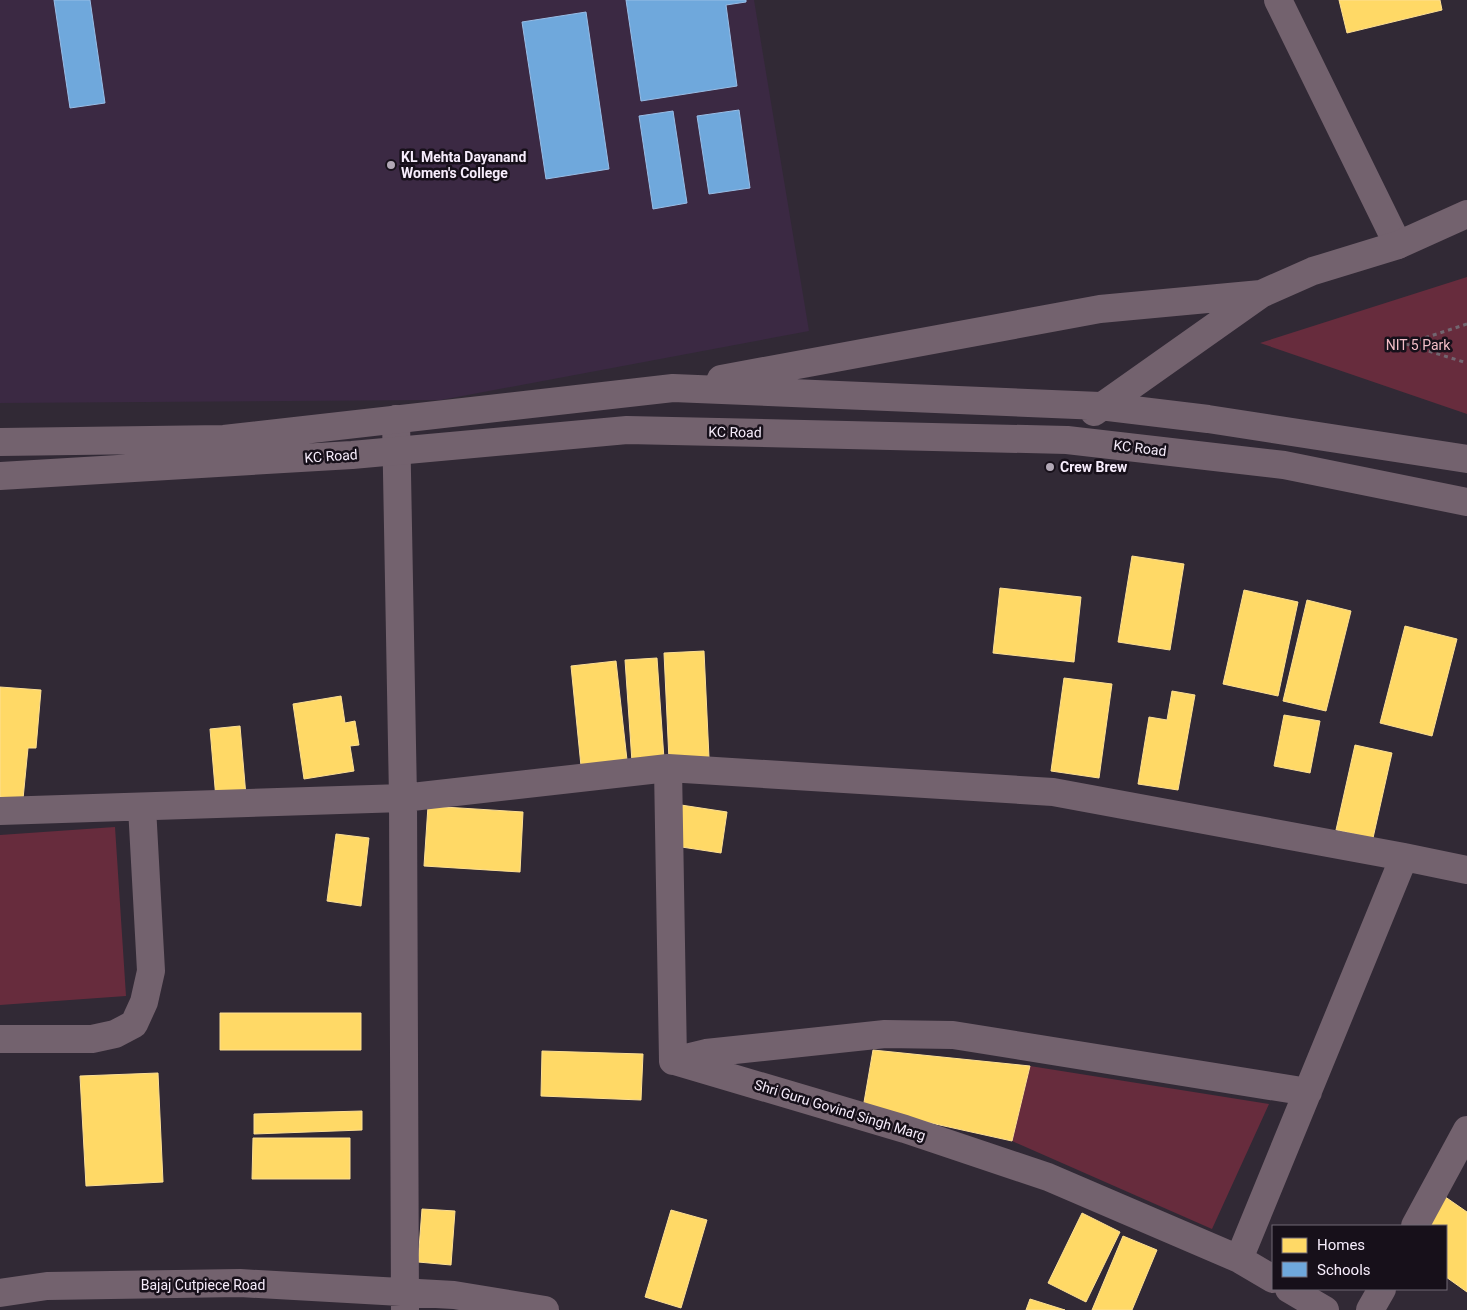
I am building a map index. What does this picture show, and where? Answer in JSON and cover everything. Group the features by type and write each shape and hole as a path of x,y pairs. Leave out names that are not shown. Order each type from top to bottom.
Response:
{"street":[{"path":"1278,0 1398,245"},
{"path":"1067,440 1100,406 1261,294 1313,271 1398,245 1467,214"},
{"path":"0,442 224,439 673,388 1100,309 1261,294"},
{"path":"673,388 1100,406 1208,419 1467,459"},
{"path":"396,419 403,798 406,1301"},
{"name":"KC Road","path":"0,476 396,451 627,430 1067,440 1284,465 1467,502"},
{"path":"668,768 674,1061 706,1053 885,1034 953,1035 1308,1092"},
{"path":"0,810 403,798 668,768 1053,792 1404,856 1467,870"},
{"path":"0,1039 92,1039 115,1034 134,1024 144,1002 151,971 142,807"},
{"path":"1239,1259 1404,856"},
{"name":"Shri Guru Govind Singh Marg","path":"674,1061 905,1129 1048,1177 1239,1259 1272,1278"},
{"path":"1416,1225 1467,1130"},
{"name":"Bajaj Cutpiece Road","path":"0,1294 47,1286 240,1283 406,1301 454,1295 545,1310"},
{"path":"1291,1290 1325,1310"},
{"path":"1370,1310 1381,1290"}],"path":[{"path":"1467,324 1406,344 1467,362"}],"shaded area":[{"name":"KL Mehta Dayanand Women's College","path":"0,0 754,0 809,331 441,400 0,403"}],"green space":[{"name":"NIT 5 Park","path":"1467,277 1467,414 1260,343"},
{"path":"115,827 126,996 0,1005 0,835"},
{"path":"1030,1066 1269,1104 1212,1229 1012,1141"}],"building: Homes":[{"path":"1339,0 1440,0 1442,10 1347,33"},
{"path":"1132,556 1184,564 1170,650 1118,642"},
{"path":"1000,588 1081,597 1074,662 993,653"},
{"path":"1244,590 1298,602 1278,696 1223,684"},
{"path":"1307,600 1351,611 1326,711 1283,701"},
{"path":"1405,626 1457,639 1432,736 1380,723"},
{"path":"704,651 709,758 669,760 664,653"},
{"path":"657,658 664,759 632,762 625,660"},
{"path":"616,661 627,760 581,766 571,666"},
{"path":"1064,678 1112,684 1099,778 1051,771"},
{"path":"0,687 41,690 36,748 28,748 23,799 0,797"},
{"path":"1172,691 1195,695 1178,790 1138,784 1149,717 1167,720"},
{"path":"341,696 345,723 355,721 359,745 350,746 354,771 304,779 293,704"},
{"path":"1284,715 1320,721 1310,773 1274,766"},
{"path":"240,726 246,796 216,799 210,729"},
{"path":"1355,745 1392,753 1373,838 1336,830"},
{"path":"681,805 727,812 721,853 675,846"},
{"path":"428,806 523,812 520,872 424,866"},
{"path":"336,834 369,838 361,906 327,901"},
{"path":"220,1013 361,1013 361,1050 220,1050"},
{"path":"873,1050 1030,1066 1012,1141 863,1108"},
{"path":"542,1051 643,1054 641,1100 541,1096"},
{"path":"158,1073 163,1182 86,1186 80,1076"},
{"path":"362,1111 362,1130 254,1134 254,1114"},
{"path":"253,1138 350,1138 350,1179 252,1179"},
{"path":"1441,1194 1467,1212 1467,1292 1447,1278 1447,1225 1420,1225"},
{"path":"422,1209 455,1211 451,1265 418,1262"},
{"path":"671,1210 707,1220 681,1308 645,1297"},
{"path":"1082,1213 1120,1232 1086,1302 1048,1283"},
{"path":"1123,1236 1157,1250 1132,1310 1092,1310"},
{"path":"1030,1299 1065,1310 1026,1310"}],"building: Schools":[{"path":"54,0 90,0 105,103 70,108"},
{"path":"626,0 746,0 746,2 726,5 737,86 641,101"},
{"path":"586,12 609,169 546,179 522,22"},
{"path":"739,110 750,188 709,194 697,116"},
{"path":"673,111 687,203 653,209 639,116"}],"place":[{"name":"KL Mehta Dayanand Women's College","path":"391,165"},
{"name":"Crew Brew","path":"1050,467"}]}
